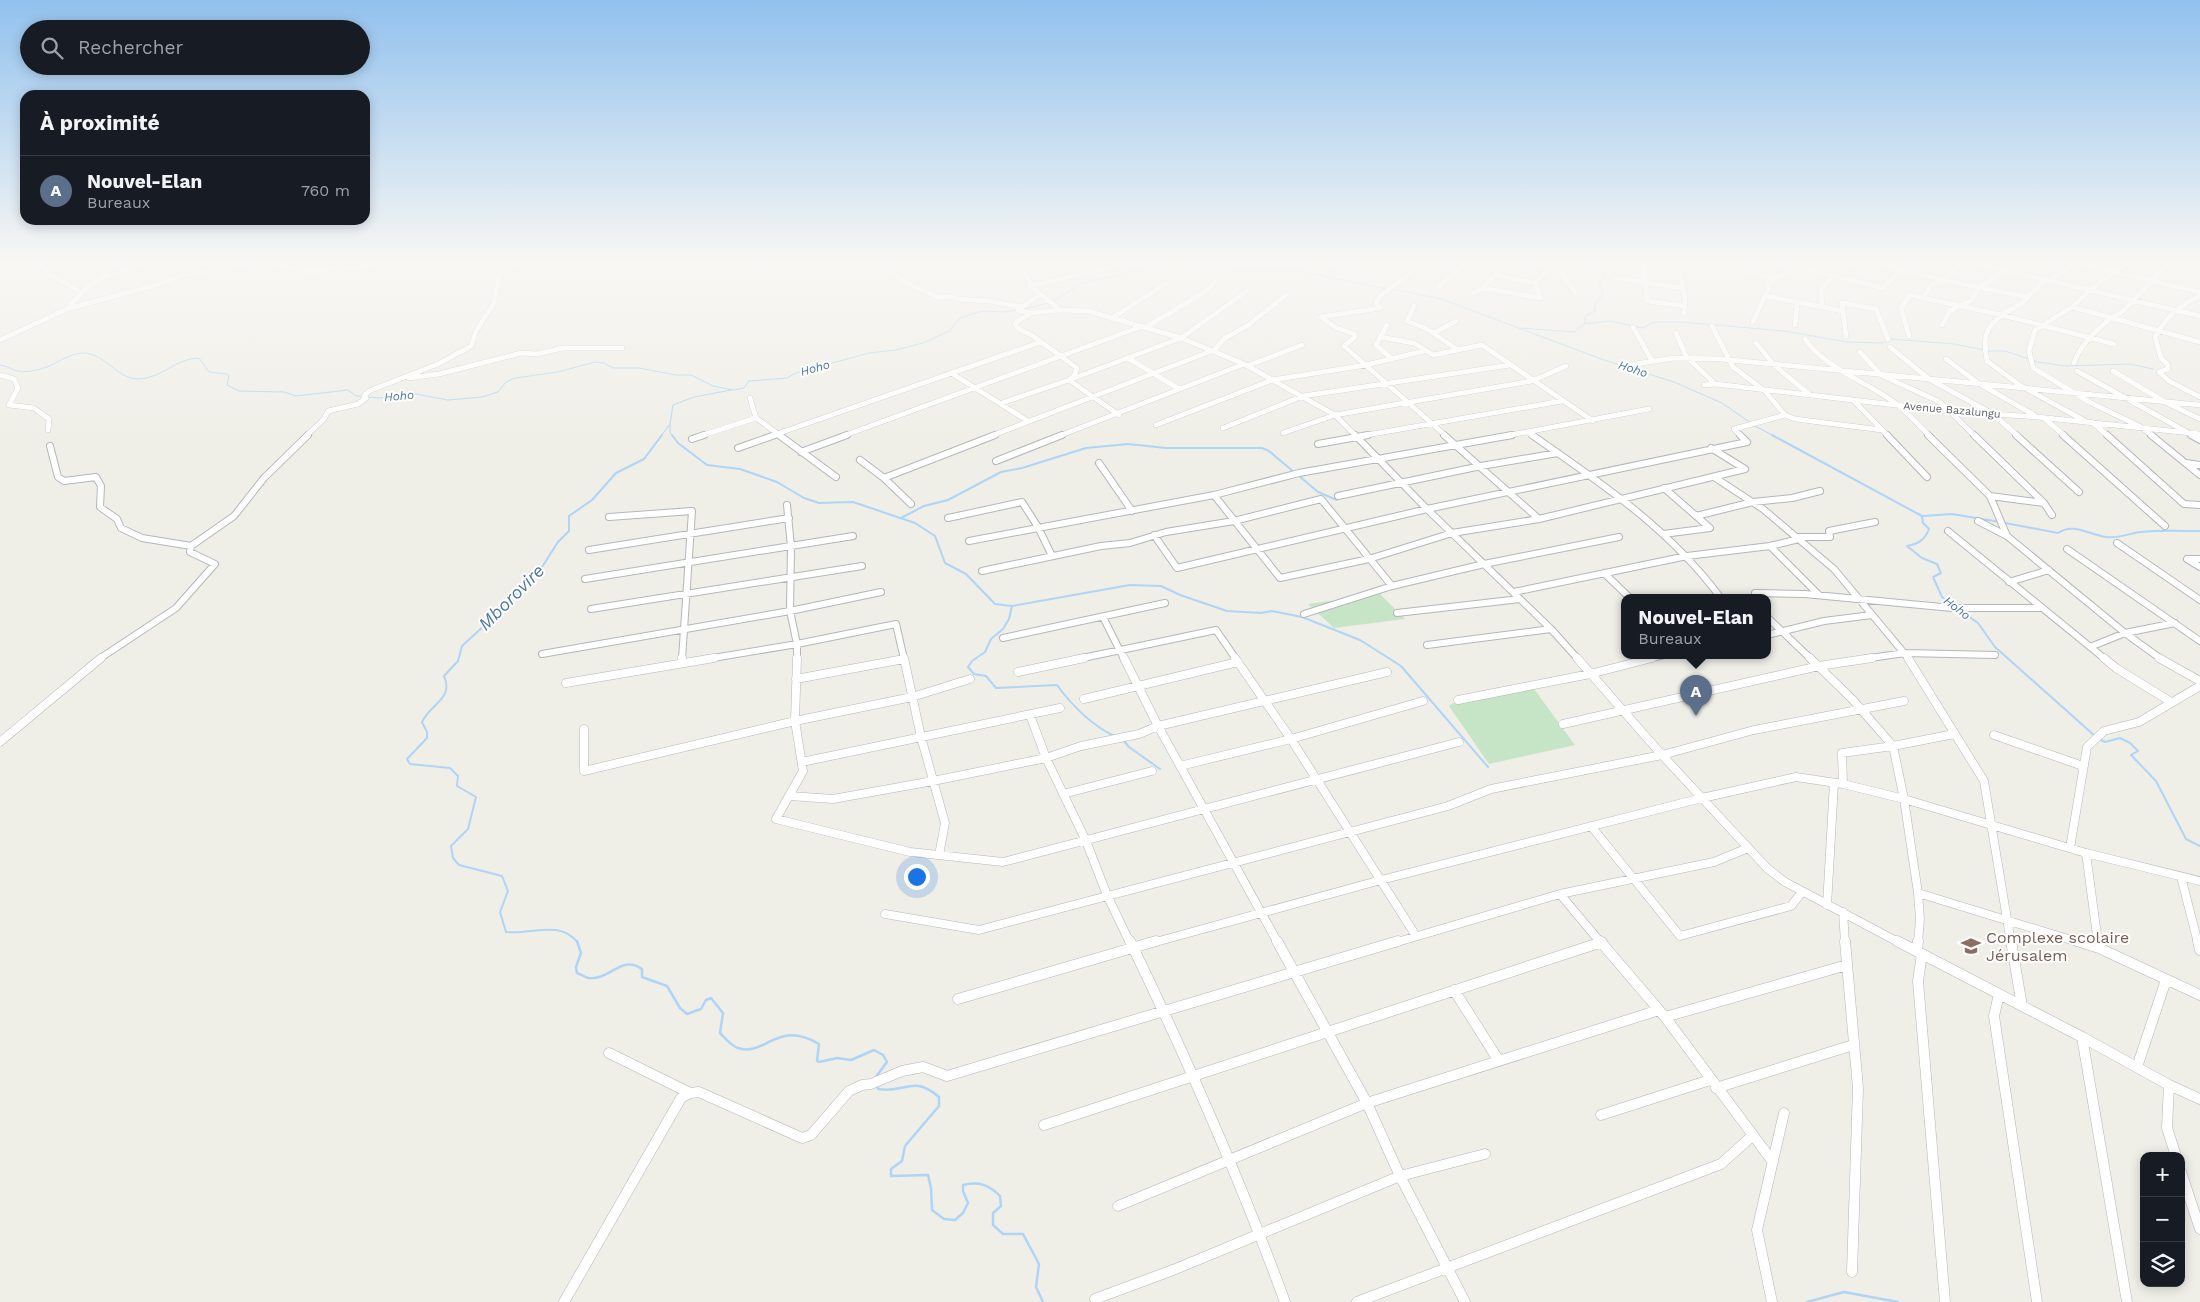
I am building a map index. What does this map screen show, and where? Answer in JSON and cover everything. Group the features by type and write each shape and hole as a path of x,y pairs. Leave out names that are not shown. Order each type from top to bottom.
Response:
{"street":[{"path":"0,340 42,321"},
{"path":"50,446 58,477 64,481 96,477 101,486 100,507 117,519 121,528 142,538 191,546 234,516 264,478 324,419 328,411 358,404 366,398 364,396 369,391 438,364 471,346 476,331 483,321"},
{"path":"1019,321 1015,323 1016,328 1026,330 1077,368 1074,376 1069,380"},
{"path":"1122,321 1214,350 1246,365 1335,414 1427,509 1551,629 1662,755 1767,868 1802,892 2082,1036 2169,1085 2200,1099"},
{"path":"801,452 1145,327 1156,321"},
{"path":"1002,404 1181,338 1205,321"},
{"path":"884,478 1214,350 1226,338 1254,321"},
{"path":"1326,321 1335,327 1354,334 1355,337 1344,346 1458,445 1539,519"},
{"path":"1407,321 1416,323 1434,333 1458,350"},
{"path":"1434,333 1456,321"},
{"path":"1795,321 1795,325"},
{"path":"1844,321 1846,336"},
{"path":"1881,321 1888,339"},
{"path":"1905,321 1909,336"},
{"path":"1942,325 1944,321"},
{"path":"1992,321 1983,337 1987,361 2021,386 2088,422 2184,504 2200,505"},
{"path":"2023,321 2114,344"},
{"path":"2050,321 2035,330 2029,352 2033,368 2072,392 2141,427 2200,475"},
{"path":"2074,363 2078,350 2108,321"},
{"path":"2121,321 2200,342"},
{"path":"2168,321 2158,331 2156,337 2161,358 2168,365 2168,369 2159,372 2169,381 2200,398"},
{"path":"1387,325 1376,345 1392,359"},
{"path":"1712,326 1733,366 1765,391 1785,415 1795,419 1882,430"},
{"path":"1633,327 1651,359"},
{"path":"1676,333 1686,356 1715,384"},
{"path":"1380,337 1414,343 1433,355 1482,345 1593,421"},
{"path":"1805,339 1811,348 1844,372 1899,406 1990,496 2007,536"},
{"path":"738,448 1041,342"},
{"path":"1756,343 1775,366 1809,394"},
{"path":"996,461 1119,415 1179,389 1302,346"},
{"path":"1890,347 1929,379 1993,414 2079,492"},
{"path":"399,380 439,374 521,353 537,354 563,348 622,348"},
{"path":"1156,425 1272,380 1366,365 1424,351"},
{"path":"1860,352 1881,375 1940,402 2044,503 2052,514"},
{"path":"1629,365 1651,359 1686,356 1775,366 2021,386 2200,405"},
{"path":"1128,358 1179,389"},
{"path":"1946,359 1978,383 2040,417 2164,526"},
{"path":"1223,428 1303,396 1510,365"},
{"path":"1283,433 1335,414 1410,403 1532,381 1566,366"},
{"path":"2077,371 2200,440"},
{"path":"2113,371 2165,402 2200,419"},
{"path":"951,373 1028,421"},
{"path":"0,375 14,379 18,388 9,406 34,408 49,419 48,430"},
{"path":"1069,380 1119,415"},
{"name":"Avenue Bazalungu","path":"1704,385 1715,384 1899,406 2040,417 2200,434"},
{"path":"750,398 756,418 836,478"},
{"path":"1318,444 1562,401"},
{"path":"1854,401 1926,476"},
{"path":"969,542 1038,527 1214,495 1296,473 1593,421 1649,408"},
{"path":"1154,535 1177,568 1427,509 1746,442 1734,429 1785,415"},
{"path":"692,439 756,418"},
{"path":"1529,432 1623,500 1663,534 1687,556 1712,584 1718,594"},
{"path":"1214,495 1255,549 1280,578 1369,559 1452,533 1539,519 1745,469 1711,448"},
{"path":"1338,496 1480,466 1558,453"},
{"path":"860,460 884,478 911,504"},
{"path":"1099,463 1132,510"},
{"path":"2186,464 2200,465"},
{"path":"1714,477 1753,502 1834,568 1905,653 1984,781 1993,824 2022,1006"},
{"path":"1663,534 1710,528 1664,488"},
{"path":"1696,516 1753,502 1792,498 1820,491"},
{"path":"1990,496 2044,503"},
{"path":"982,571 1052,556 1130,543 1166,532 1234,521 1320,498 1392,586"},
{"path":"948,518 1022,502 1038,527 1052,556"},
{"path":"787,505 792,547 790,611 797,644 795,721 803,771 776,819 910,852 1003,862 1459,742"},
{"path":"609,517 692,511 686,629 682,663"},
{"path":"589,550 789,518"},
{"path":"1978,521 2007,536 2125,633 2166,663 2200,681"},
{"path":"1514,592 1687,556 1770,546 1798,538 1830,537 1829,531 1875,522"},
{"path":"1948,531 2040,608 2116,668 2171,702"},
{"path":"585,579 853,536"},
{"path":"1304,614 1392,586 1484,564 1619,537"},
{"path":"2117,543 2200,600"},
{"path":"0,742 92,664 176,608 215,564 190,552 191,546"},
{"path":"1770,546 1819,596"},
{"path":"2067,549 2200,641"},
{"path":"2200,559 2187,559 2200,567"},
{"path":"591,609 862,566"},
{"path":"2009,582 2049,570"},
{"path":"1604,573 1626,594"},
{"path":"542,654 790,611 881,592"},
{"path":"1755,593 1819,596 1952,608 2040,608"},
{"path":"1398,613 1520,599"},
{"path":"1003,638 1165,603"},
{"path":"1771,634 1824,621 1872,615"},
{"path":"1103,617 1158,726 1367,1103 1400,1176 1465,1302"},
{"path":"1771,621 1819,666 1861,709 1893,746 1904,799 1918,893 1920,919 1918,981 1945,1302"},
{"path":"2090,647 2125,633 2175,623"},
{"path":"566,683 797,644 896,624 921,737 945,823 939,855"},
{"path":"1427,645 1551,629"},
{"path":"1018,672 1216,630 1291,738 1416,936"},
{"path":"1563,724 1819,666 1905,653 1995,655"},
{"path":"796,680 904,659"},
{"path":"1458,700 1590,674 1648,659"},
{"path":"1084,699 1238,662"},
{"path":"790,796 833,799 1046,758 1081,746 1139,734 1158,726 1387,672"},
{"path":"584,729 584,771 795,721 912,697 970,679"},
{"path":"2070,848 2087,748 2104,731 2139,722 2200,686"},
{"path":"885,914 979,930 1448,806 1491,789 1662,755 1754,730 1904,700"},
{"path":"1180,766 1291,738 1424,701"},
{"path":"802,762 1060,708"},
{"path":"1030,714 1046,758 1086,841 1107,895 1163,1010 1228,1159 1260,1234 1285,1302"},
{"path":"1827,905 1842,753 1893,746 1954,734"},
{"path":"1994,735 2083,766"},
{"path":"1063,794 1152,772"},
{"path":"958,998 1381,880 1702,798 1796,777 1839,783 1904,799 2086,853 2200,881"},
{"path":"1591,826 1680,936 1791,906 1802,892"},
{"path":"564,1302 681,1098 690,1093 699,1092 802,1138 811,1136 849,1091 902,1071 923,1067 947,1076 1163,1010 1560,894 1714,862 1748,848"},
{"path":"2086,853 2099,948"},
{"path":"2181,877 2200,950"},
{"path":"1918,893 2099,948 2200,995"},
{"path":"1560,894 1662,1014 1773,1162"},
{"path":"1843,912 1858,1088 1852,1272"},
{"path":"1044,1125 1191,1075 1602,942"},
{"path":"1118,1206 1367,1103 1498,1061 1662,1014 1847,965"},
{"path":"2137,1067 2166,980"},
{"path":"1454,990 1498,1061"},
{"path":"1999,994 1994,1016 2037,1302"},
{"path":"2082,1036 2127,1302"},
{"path":"1600,1115 1853,1045"},
{"path":"609,1053 690,1093"},
{"path":"2169,1085 2167,1128 2175,1152"},
{"path":"1772,1302 1757,1230 1784,1113"},
{"path":"1357,1302 1721,1164 1752,1136"},
{"path":"1095,1299 1400,1176 1485,1154"},
{"path":"2185,1184 2200,1230"}],"green space":[{"path":"1380,594 1405,619 1334,628 1308,604"},
{"path":"1534,689 1575,745 1489,764 1449,706 1453,703"}],"waterway":[{"name":"Hoho","path":"367,397 379,398 416,394 448,400 482,397 498,392 506,382 515,378 558,372 595,362 604,363 613,368 639,368 676,375 691,375 713,386 733,390 744,388 749,381 787,378 796,373 869,353 896,350 923,343 949,331 958,321"},
{"name":"Hoho","path":"1499,321 1604,360 1674,382 1722,403 1751,423"},
{"path":"1584,324 1610,321 1643,328 1654,322 1680,322 1784,331 1847,342 1882,343 1891,339 1954,344 1989,351 2005,351 2038,362 2065,366 2130,364 2153,369"},
{"path":"1521,328 1574,332 1584,324"},
{"name":"Hoho","path":"0,365 24,372 41,369 67,357 84,353 99,357 124,375 138,379 154,376 183,361 199,358 209,372 227,374 229,376 227,385 239,391 284,392 296,396 348,390 356,396 362,396"},
{"name":"Mborovire","path":"661,436 670,424 673,405 694,397 731,390"},
{"name":"Mborovire","path":"670,425 670,433 672,435"},
{"name":"Hoho","path":"1755,426 1774,436"},
{"name":"Mborovire","path":"578,942 571,936 554,930 506,932 500,912 508,891 502,876 459,865 453,858 451,846 468,829 476,797 457,786 458,776 450,768 410,764 407,759 427,738 427,732 422,722 444,696 446,690 444,676 458,661 462,646 497,614 501,604 518,594 523,587 525,577 542,567 558,542 569,531 569,516 592,500 616,473 644,459 662,435"},
{"path":"672,435 678,443 707,465 740,469 777,482 804,498 819,503 853,502 915,523 935,536 945,563 966,574 995,604 1012,606"},
{"name":"Hoho","path":"1772,435 1922,516 1923,523 1929,529 1921,541 1907,546 1922,558 1937,564 1941,573 1933,577 1942,597 1954,606"},
{"path":"901,518 924,506 948,500 1001,472 1022,468 1086,448 1128,444 1166,448 1262,448 1269,451 1294,472"},
{"path":"1298,475 1318,492 1337,500"},
{"path":"1923,516 1952,514 2000,522"},
{"path":"2005,523 2058,533 2064,530 2076,529 2111,537 2148,531 2200,531"},
{"path":"1012,606 1130,585 1161,586 1180,595 1227,611 1261,613 1272,611 1302,617 1360,640 1401,666 1488,767"},
{"path":"1012,606 1009,619 1003,629 991,639 985,652 972,661 968,667 974,674 986,676 996,688 1057,685 1082,714 1114,736"},
{"name":"Hoho","path":"1960,610 1978,623 1995,647 2095,736"},
{"name":"Hoho","path":"2099,739 2105,742 2120,738 2130,743 2138,751 2131,755 2156,781 2186,839 2200,846"},
{"path":"1123,740 1129,747 1160,769"},
{"name":"Mborovire","path":"578,942 581,953 576,967 577,973 587,978 603,976 628,964 635,965 642,969 642,977 667,986 680,1008 687,1014 701,1009 706,1000 711,998 723,1013 720,1033 735,1047 756,1048 773,1040 792,1035 804,1037 819,1044 817,1061 819,1062 837,1058 851,1060 874,1050 883,1055 887,1062 875,1078"},
{"name":"Mborovire","path":"877,1085 878,1089 888,1090 909,1086 922,1087 939,1097 939,1106 905,1146 902,1161 891,1169 891,1176 928,1175 931,1188 932,1210 944,1219 955,1220 963,1213 968,1203 963,1191 963,1185 979,1184 996,1192 1000,1196 1001,1206 993,1213 993,1225 1003,1234 1023,1234 1039,1264 1036,1287 1043,1302"},
{"path":"1807,1302 1844,1292 1898,1302"}],"place":[{"name":"Nouvel-Elan","path":"1696,716"},
{"name":"Complexe scolaire Jérusalem","path":"1971,946"}]}
